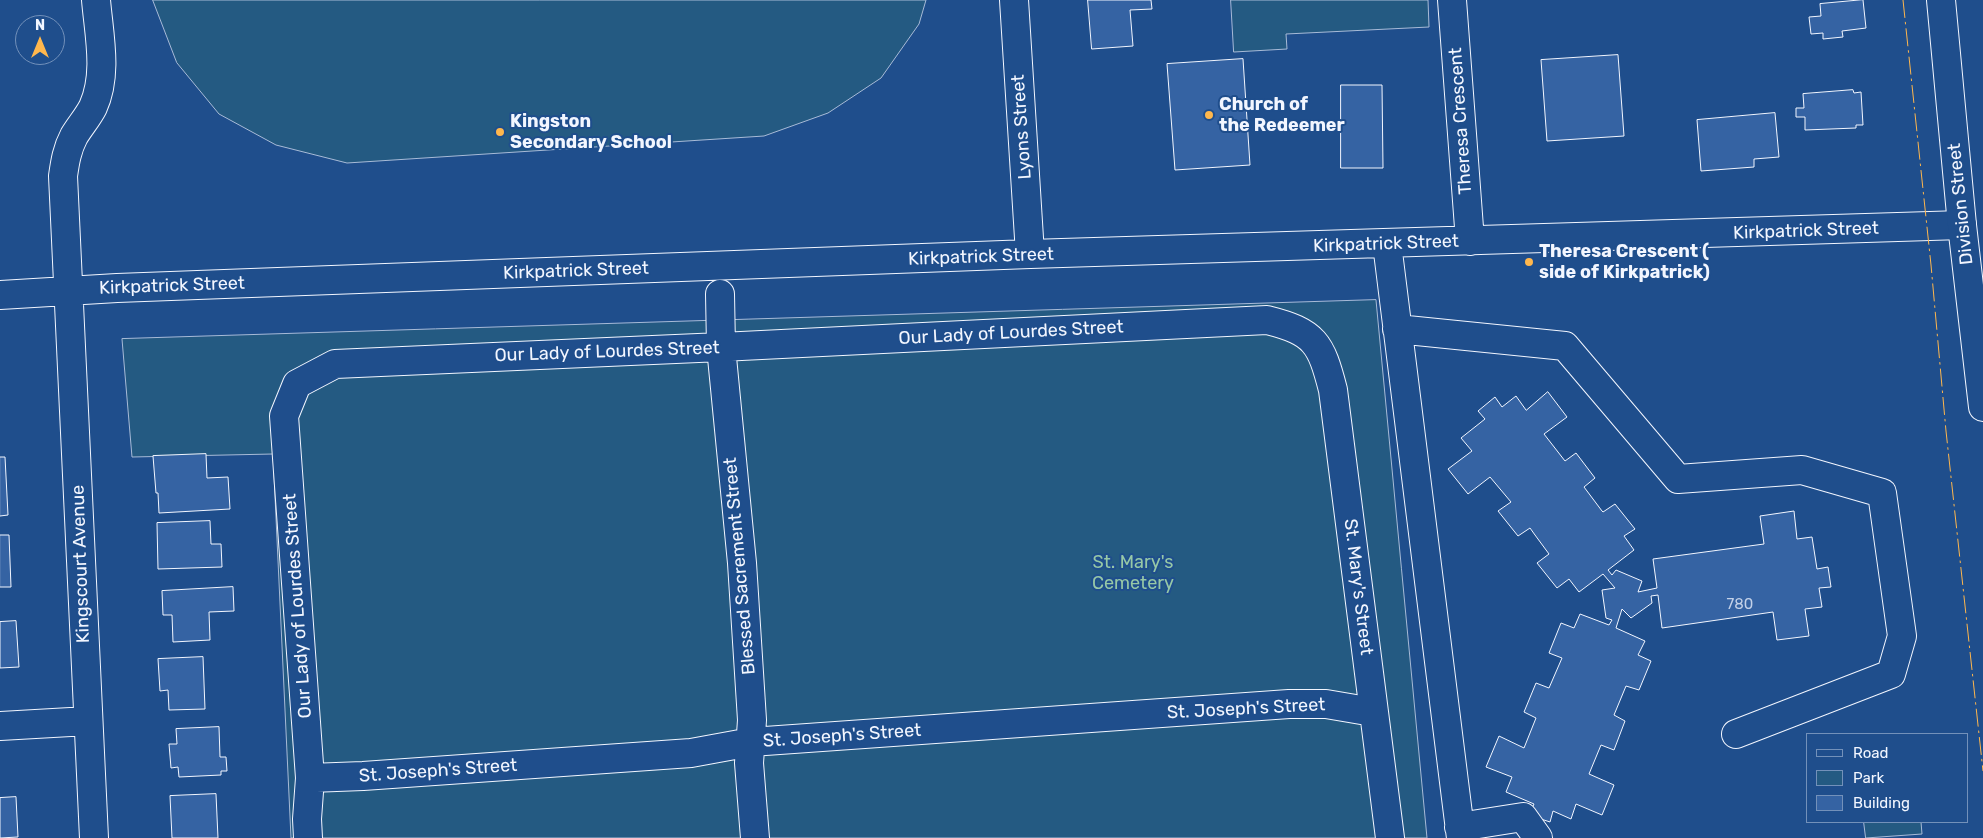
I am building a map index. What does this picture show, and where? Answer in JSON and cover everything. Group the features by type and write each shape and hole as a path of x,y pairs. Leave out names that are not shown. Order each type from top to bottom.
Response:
{"street":[{"name":"Kingscourt Avenue","path":"94,838 63,176 65,157 73,138 93,108 100,88 102,70 96,0"},
{"name":"Lyons Street","path":"1014,0 1030,254"},
{"name":"Theresa Crescent","path":"1452,0 1470,241"},
{"name":"Division Street","path":"1941,0 1962,225 1983,407"},
{"name":"Kirkpatrick Street","path":"0,295 69,290 1030,254 1962,225"},
{"path":"1387,244 1460,832 1523,817 1538,838"},
{"name":"Blessed Sacrement Street","path":"720,294 721,347 742,564 752,720 749,763 755,838"},
{"name":"Our Lady of Lourdes Street","path":"308,838 307,819 310,778 284,416 297,384 335,364 1267,320 1292,326 1314,340"},
{"path":"1397,329 1565,346 1678,479 1802,470 1882,493 1902,636 1891,674 1736,734"},
{"name":"St. Mary's Street","path":"1314,340 1326,364 1333,390 1390,838"},
{"name":"St. Joseph's Street","path":"310,778 691,753 751,742 1289,704 1326,704 1374,712"},
{"path":"0,726 88,721"}],"green space":[{"path":"153,0 926,0 919,24 881,78 828,113 764,136 347,163 276,145 219,114 177,63"},
{"path":"1231,0 1428,0 1429,27 1286,34 1287,49 1234,52"},
{"name":"St. Mary's Cemetery","path":"1376,300 1427,838 291,838 273,454 132,457 122,339"},
{"path":"1864,823 1921,823 1922,834 1866,838"}],"building":[{"path":"1088,0 1151,0 1152,9 1130,10 1133,46 1092,49"},
{"path":"1863,0 1866,28 1842,31 1843,37 1823,39 1823,33 1811,34 1809,17 1821,16 1820,4"},
{"path":"1618,55 1624,136 1547,141 1541,60"},
{"name":"Church of the Redeemer","path":"1243,59 1250,165 1175,170 1167,64"},
{"path":"1341,85 1382,85 1383,168 1341,168"},
{"path":"1853,90 1854,93 1861,92 1863,125 1856,125 1856,128 1805,130 1805,117 1796,117 1796,108 1804,108 1803,94"},
{"path":"1775,113 1779,157 1754,159 1754,167 1701,171 1697,120"},
{"path":"1548,392 1567,417 1544,434 1565,461 1576,453 1595,478 1584,487 1602,511 1615,504 1635,529 1624,536 1634,550 1608,570 1612,575 1616,570 1642,581 1638,592 1657,588 1653,559 1764,544 1760,516 1794,511 1797,539 1812,537 1817,569 1828,567 1831,587 1819,588 1822,607 1805,609 1809,636 1777,640 1773,612 1662,628 1658,595 1651,596 1652,603 1631,618 1622,609 1616,628 1645,641 1638,655 1651,661 1639,690 1626,686 1614,715 1625,721 1614,750 1601,745 1589,774 1614,785 1602,815 1576,804 1571,819 1553,811 1550,822 1529,815 1534,804 1506,792 1512,777 1486,767 1499,736 1524,748 1536,718 1524,712 1536,683 1549,688 1562,658 1549,653 1561,623 1574,628 1580,614 1609,625 1612,620 1606,618 1602,590 1615,588 1603,574 1579,592 1569,579 1557,588 1537,563 1549,554 1530,528 1518,536 1498,511 1511,502 1490,477 1468,494 1448,469 1472,451 1461,438 1485,419 1478,411 1495,397 1502,407 1516,396 1526,410"},
{"path":"206,454 207,478 228,477 230,509 159,513 153,456"},
{"path":"0,457 5,457 8,515 0,516"},
{"path":"210,521 211,544 221,544 222,567 158,569 157,523"},
{"path":"0,535 9,535 11,587 0,587"},
{"path":"233,587 234,611 209,612 210,640 173,642 172,615 163,615 162,591"},
{"path":"16,621 19,667 0,668 0,622"},
{"path":"203,657 205,709 169,710 168,690 160,691 158,659"},
{"path":"219,727 220,757 226,757 227,771 221,771 221,775 179,777 178,767 171,768 169,744 177,744 176,729"},
{"path":"216,794 218,838 172,838 170,796"},
{"path":"16,797 18,837 0,838 0,798"}],"power":[{"path":"1903,0 1931,265 1946,431 1983,771"}],"place":[{"name":"Church of the Redeemer","path":"1209,115"},
{"name":"Kingston Secondary School","path":"500,132"},
{"name":"Theresa Crescent ( side of Kirkpatrick)","path":"1529,262"}]}
